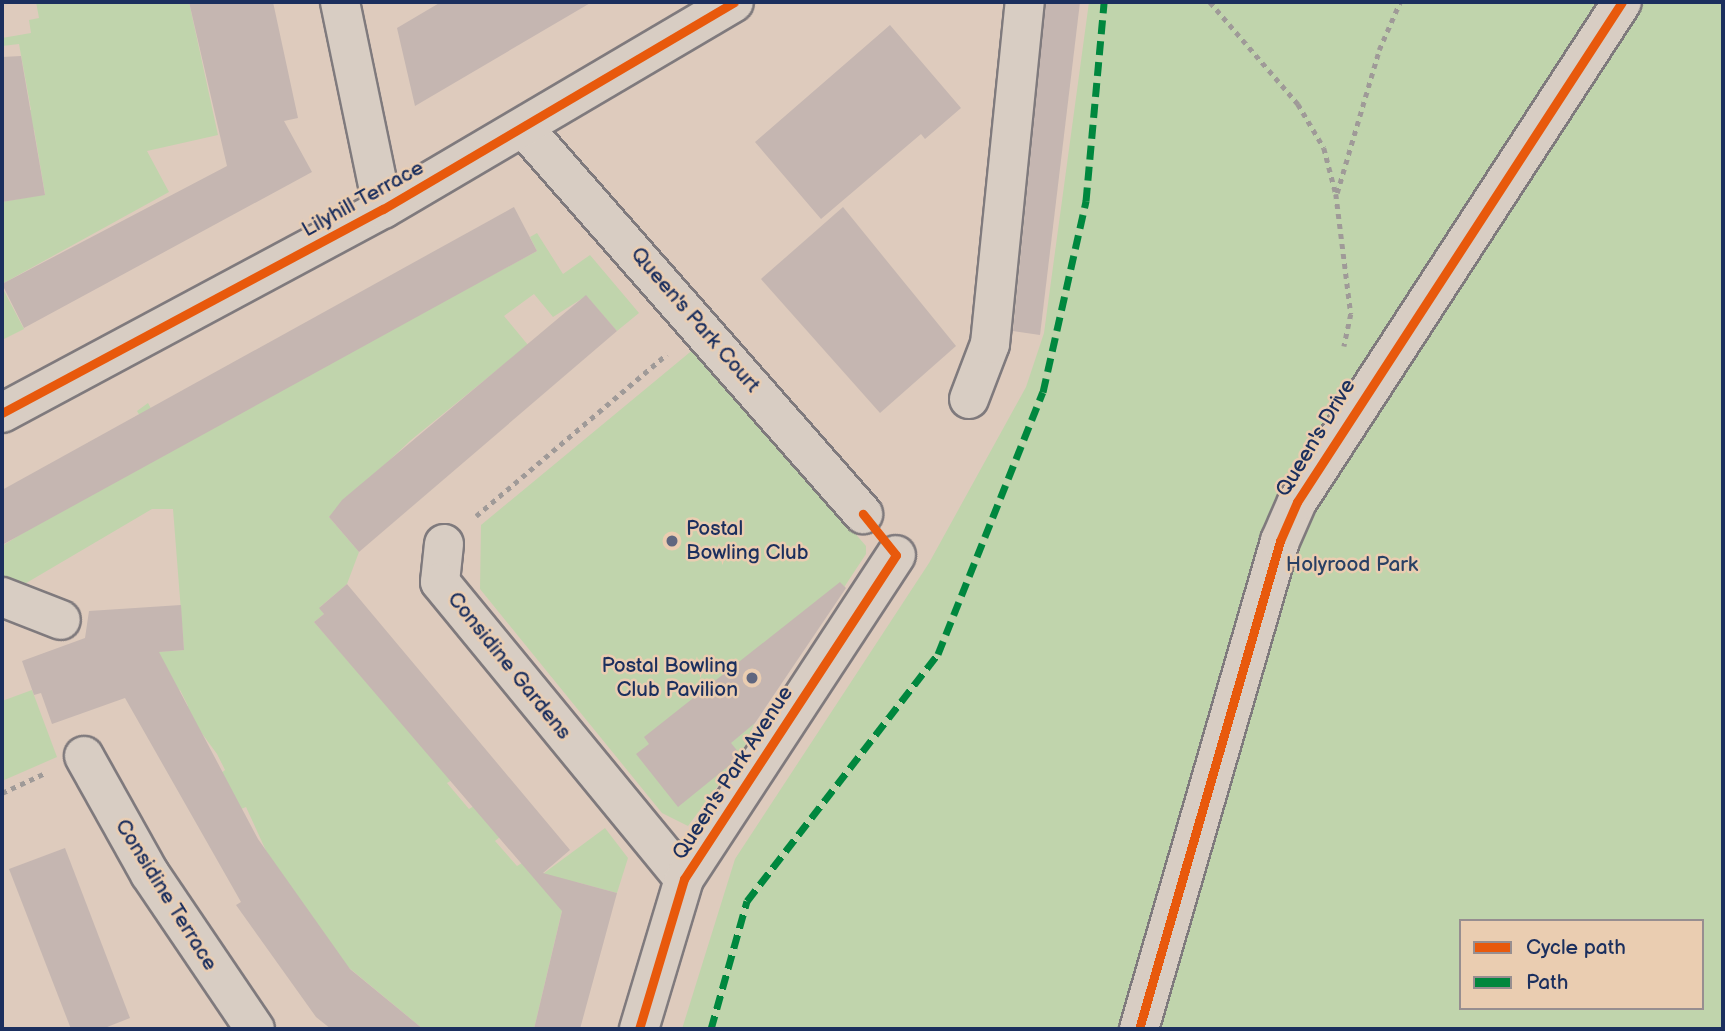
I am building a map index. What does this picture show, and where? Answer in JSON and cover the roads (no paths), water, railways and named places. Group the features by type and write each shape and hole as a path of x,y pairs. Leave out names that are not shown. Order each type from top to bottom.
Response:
{"street":[{"path":"340,2 383,209"},
{"name":"Lilyhill Terrace","path":"2,413 383,209 734,2"},
{"path":"970,399 990,344 1025,2"},
{"name":"Queen's Drive","path":"1139,1029 1280,541 1297,502 1622,2"},
{"name":"Queen's Park Court","path":"524,128 702,325 863,514"},
{"name":"Considine Gardens","path":"444,544 440,582 684,879"},
{"name":"Queen's Park Avenue","path":"639,1029 684,879 896,555"},
{"path":"2,597 61,620"},
{"name":"Considine Terrace","path":"84,756 150,874 255,1029"}],"place":[{"name":"Postal Bowling Club","path":"672,541"},
{"name":"Postal Bowling Club Pavilion","path":"752,678"}],"park label":[{"name":"Holyrood Park","path":"1352,565"}]}
